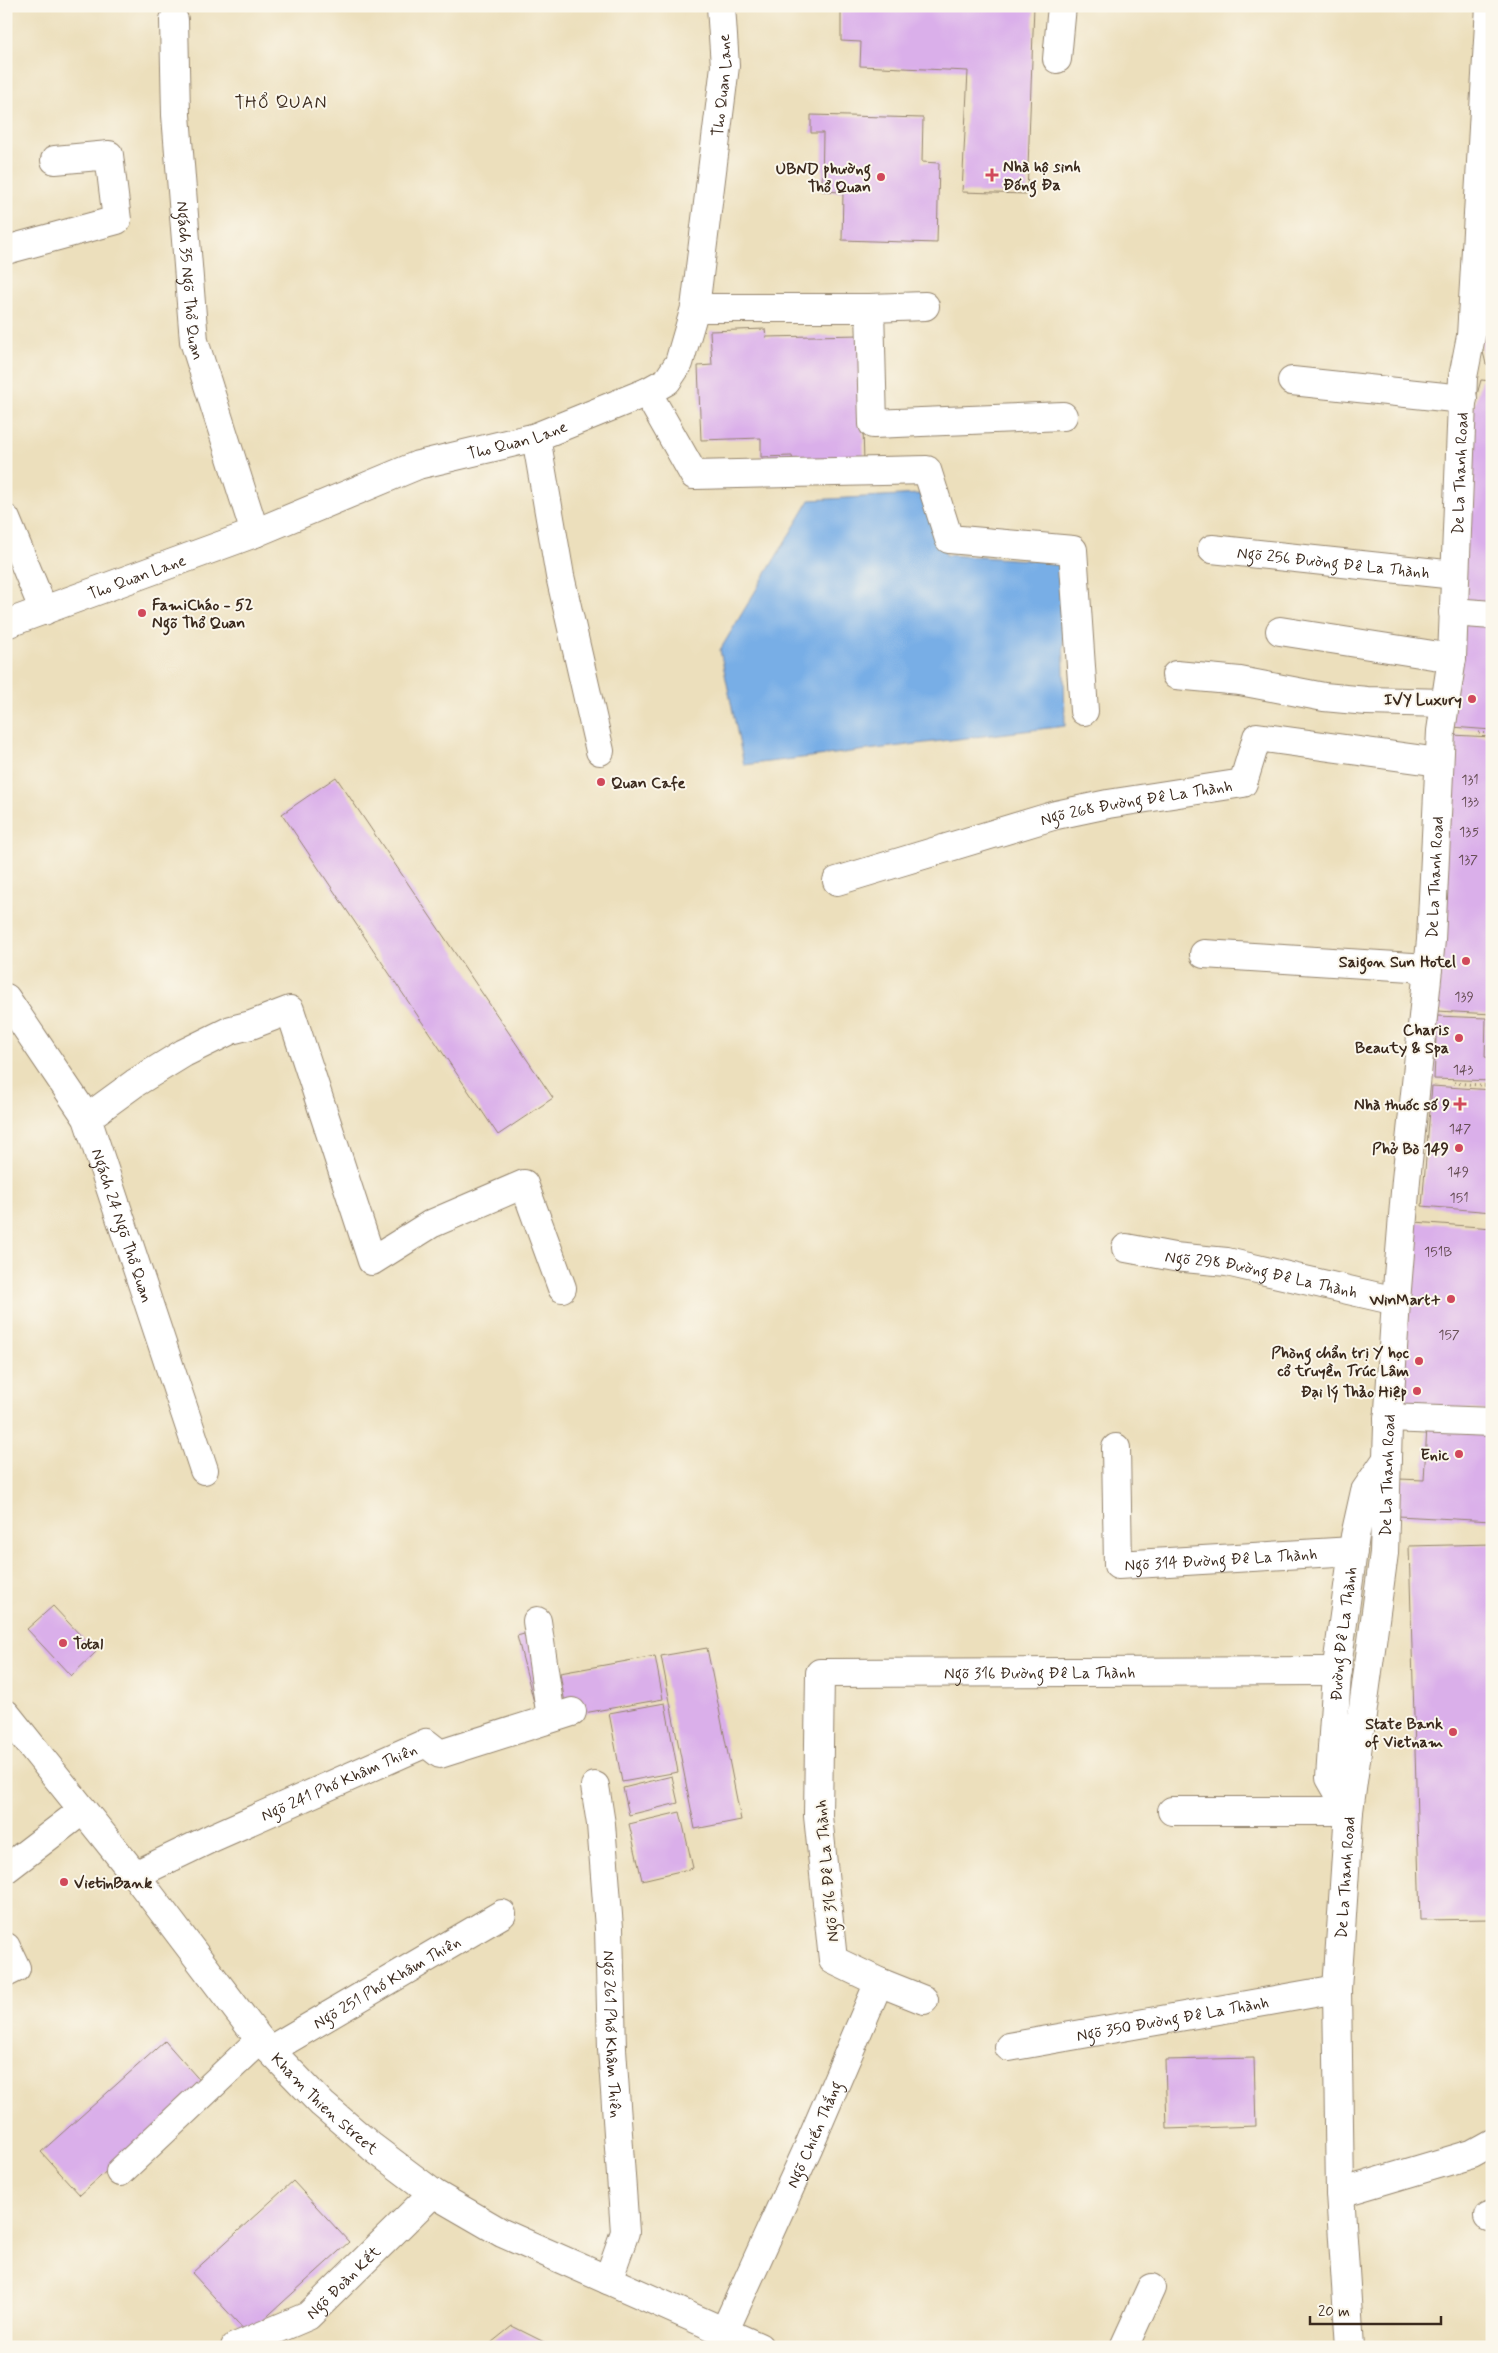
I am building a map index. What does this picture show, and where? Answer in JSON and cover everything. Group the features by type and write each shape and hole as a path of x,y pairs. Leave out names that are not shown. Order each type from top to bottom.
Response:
{"street":[{"name":"Tho Quan Lane","path":"6,624 255,533 418,464 536,437 647,392 667,381 679,363 696,308 725,66 721,6"},
{"path":"1057,59 1062,6"},
{"name":"De La Thanh Road","path":"1350,2347 1340,2193 1337,1988 1349,1811 1384,1553 1388,1418 1396,1301 1406,1180 1428,968 1439,762 1452,658 1463,377 1471,336 1490,6"},
{"name":"Ngách 35 Ngõ Thổ Quan","path":"174,20 176,115 194,341 255,533"},
{"path":"6,250 117,220 109,155 55,160"},
{"path":"696,308 870,308 925,306"},
{"path":"870,308 873,424 1063,416"},
{"path":"1292,380 1462,399"},
{"path":"647,392 694,475 927,470 949,539 1073,550 1084,711"},
{"path":"536,437 560,576 600,751"},
{"path":"6,519 44,611"},
{"name":"Ngõ 256 Đường Đê La Thành","path":"1212,549 1455,576"},
{"path":"1453,612 1492,615"},
{"path":"1280,631 1452,658"},
{"path":"1176,675 1240,681 1324,697 1367,701 1445,703"},
{"name":"Ngõ 268 Đường Đê La Thành","path":"836,881 1056,815 1108,804 1243,783 1257,737 1439,762"},
{"path":"1204,954 1428,968"},
{"name":"Ngách 24 Ngõ Thổ Quan","path":"6,998 87,1118 204,1470"},
{"path":"87,1118 136,1083 184,1053 230,1030 252,1025 290,1010 372,1261 431,1224 524,1184 562,1288"},
{"name":"Ngõ 298 Đường Đê La Thành","path":"1126,1248 1174,1257 1227,1262 1396,1301"},
{"path":"1388,1418 1492,1422"},
{"name":"Ngõ 314 Đường Đê La Thành","path":"1116,1448 1118,1566 1353,1551"},
{"name":"Đường Đê La Thành","path":"1349,1811 1330,1778 1338,1671 1353,1551 1365,1491 1387,1459"},
{"name":"Ngõ 241 Phố Khâm Thiên","path":"135,1875 214,1837 426,1742 440,1754 562,1715 537,1621"},
{"name":"Ngõ 316 Đường Đê La Thành","path":"820,1752 820,1674 1338,1671"},
{"name":"Kham Thien Street","path":"6,1714 135,1875 265,2045 322,2104 372,2147 433,2193 502,2233 725,2330 752,2345"},
{"name":"Ngõ 316 Đê La Thành","path":"820,1752 818,1816 834,1960 879,1982"},
{"name":"Ngõ 261 Phố Khâm Thiên","path":"595,1786 601,1824 609,1928 612,2049 625,2232 608,2280"},
{"path":"6,1870 83,1810"},
{"path":"1172,1811 1349,1811"},
{"name":"Ngõ 251 Phố Khâm Thiên","path":"120,2172 265,2045 502,1914"},
{"path":"6,1947 16,1968 6,1973"},
{"path":"879,1982 924,2000"},
{"name":"Ngõ Chiến Thắng","path":"725,2330 808,2148 879,1982"},
{"name":"Ngõ 350 Đường Đê La Thành","path":"1009,2047 1337,1988"},
{"path":"1340,2193 1472,2154 1492,2143"},
{"name":"Ngõ Đoàn Kết","path":"235,2347 308,2316 433,2193"},
{"path":"1124,2347 1151,2288"}],"water":[{"path":"920,494 946,555 1062,562 1065,726 744,765 720,650 810,500"}],"building":[{"path":"841,6 1034,6 1027,194 962,192 968,71 860,66 861,42 841,41"},
{"name":"UBND phường Thổ Quan","path":"811,115 923,118 922,162 939,163 937,243 842,240 843,192 822,191 823,133 811,133"},
{"path":"1492,139 1492,365 1486,364 1476,323"},
{"path":"765,329 766,337 860,335 864,461 793,463 792,456 761,457 761,438 701,440 698,366 712,365 710,331"},
{"path":"1481,380 1492,381 1492,608 1460,607 1468,427"},
{"path":"1458,622 1492,624 1492,730 1452,727"},
{"path":"1451,735 1492,737 1492,1014 1437,1011"},
{"path":"336,777 553,1098 498,1135 282,814"},
{"path":"1437,1016 1486,1018 1485,1057 1492,1058 1492,1081 1434,1079"},
{"path":"1490,1022 1492,1022 1492,1055 1489,1054"},
{"path":"1432,1086 1492,1090 1492,1212 1422,1206"},
{"path":"1415,1222 1492,1228 1492,1411 1401,1404"},
{"name":"Enic","path":"1427,1426 1492,1429 1492,1521 1398,1516 1399,1479 1424,1480"},
{"name":"State Bank of Vietnam","path":"1492,1544 1492,1919 1420,1920 1409,1546"},
{"name":"Total","path":"53,1606 96,1652 71,1676 27,1629"},
{"path":"538,1630 538,1718 517,1636"},
{"path":"707,1648 741,1820 695,1829 661,1656"},
{"path":"655,1656 663,1699 567,1716 560,1673"},
{"path":"665,1703 678,1772 622,1782 609,1713"},
{"path":"672,1776 678,1803 629,1815 623,1788"},
{"path":"680,1812 693,1868 642,1880 629,1824"},
{"path":"165,2041 203,2084 80,2195 41,2152"},
{"path":"1254,2058 1256,2126 1167,2129 1165,2060"},
{"path":"293,2181 349,2242 248,2334 192,2273"},
{"path":"512,2326 554,2347 486,2347"}],"place":[{"name":"Nhà hộ sinh Đống Đa","path":"992,175"},
{"name":"UBND phường Thổ Quan","path":"881,177"},
{"name":"FamiCháo - 52 Ngõ Thổ Quan","path":"142,613"},
{"name":"IVY Luxury","path":"1472,699"},
{"name":"Quan Cafe","path":"601,782"},
{"name":"Saigon Sun Hotel","path":"1466,961"},
{"name":"Charis Beauty & Spa","path":"1459,1038"},
{"name":"Nhà thuốc số 9","path":"1460,1104"},
{"name":"Phở Bò 149","path":"1459,1148"},
{"name":"WinMart+","path":"1451,1299"},
{"name":"Phòng chẩn trị Y học cổ truyền Trúc Lâm","path":"1419,1361"},
{"name":"Đại lý Thảo Hiệp","path":"1417,1391"},
{"name":"Enic","path":"1459,1454"},
{"name":"Total","path":"63,1643"},
{"name":"State Bank of Vietnam","path":"1453,1732"},
{"name":"VietinBank","path":"64,1882"}],"district":[{"name":"THỔ QUAN","path":"281,102"}]}
